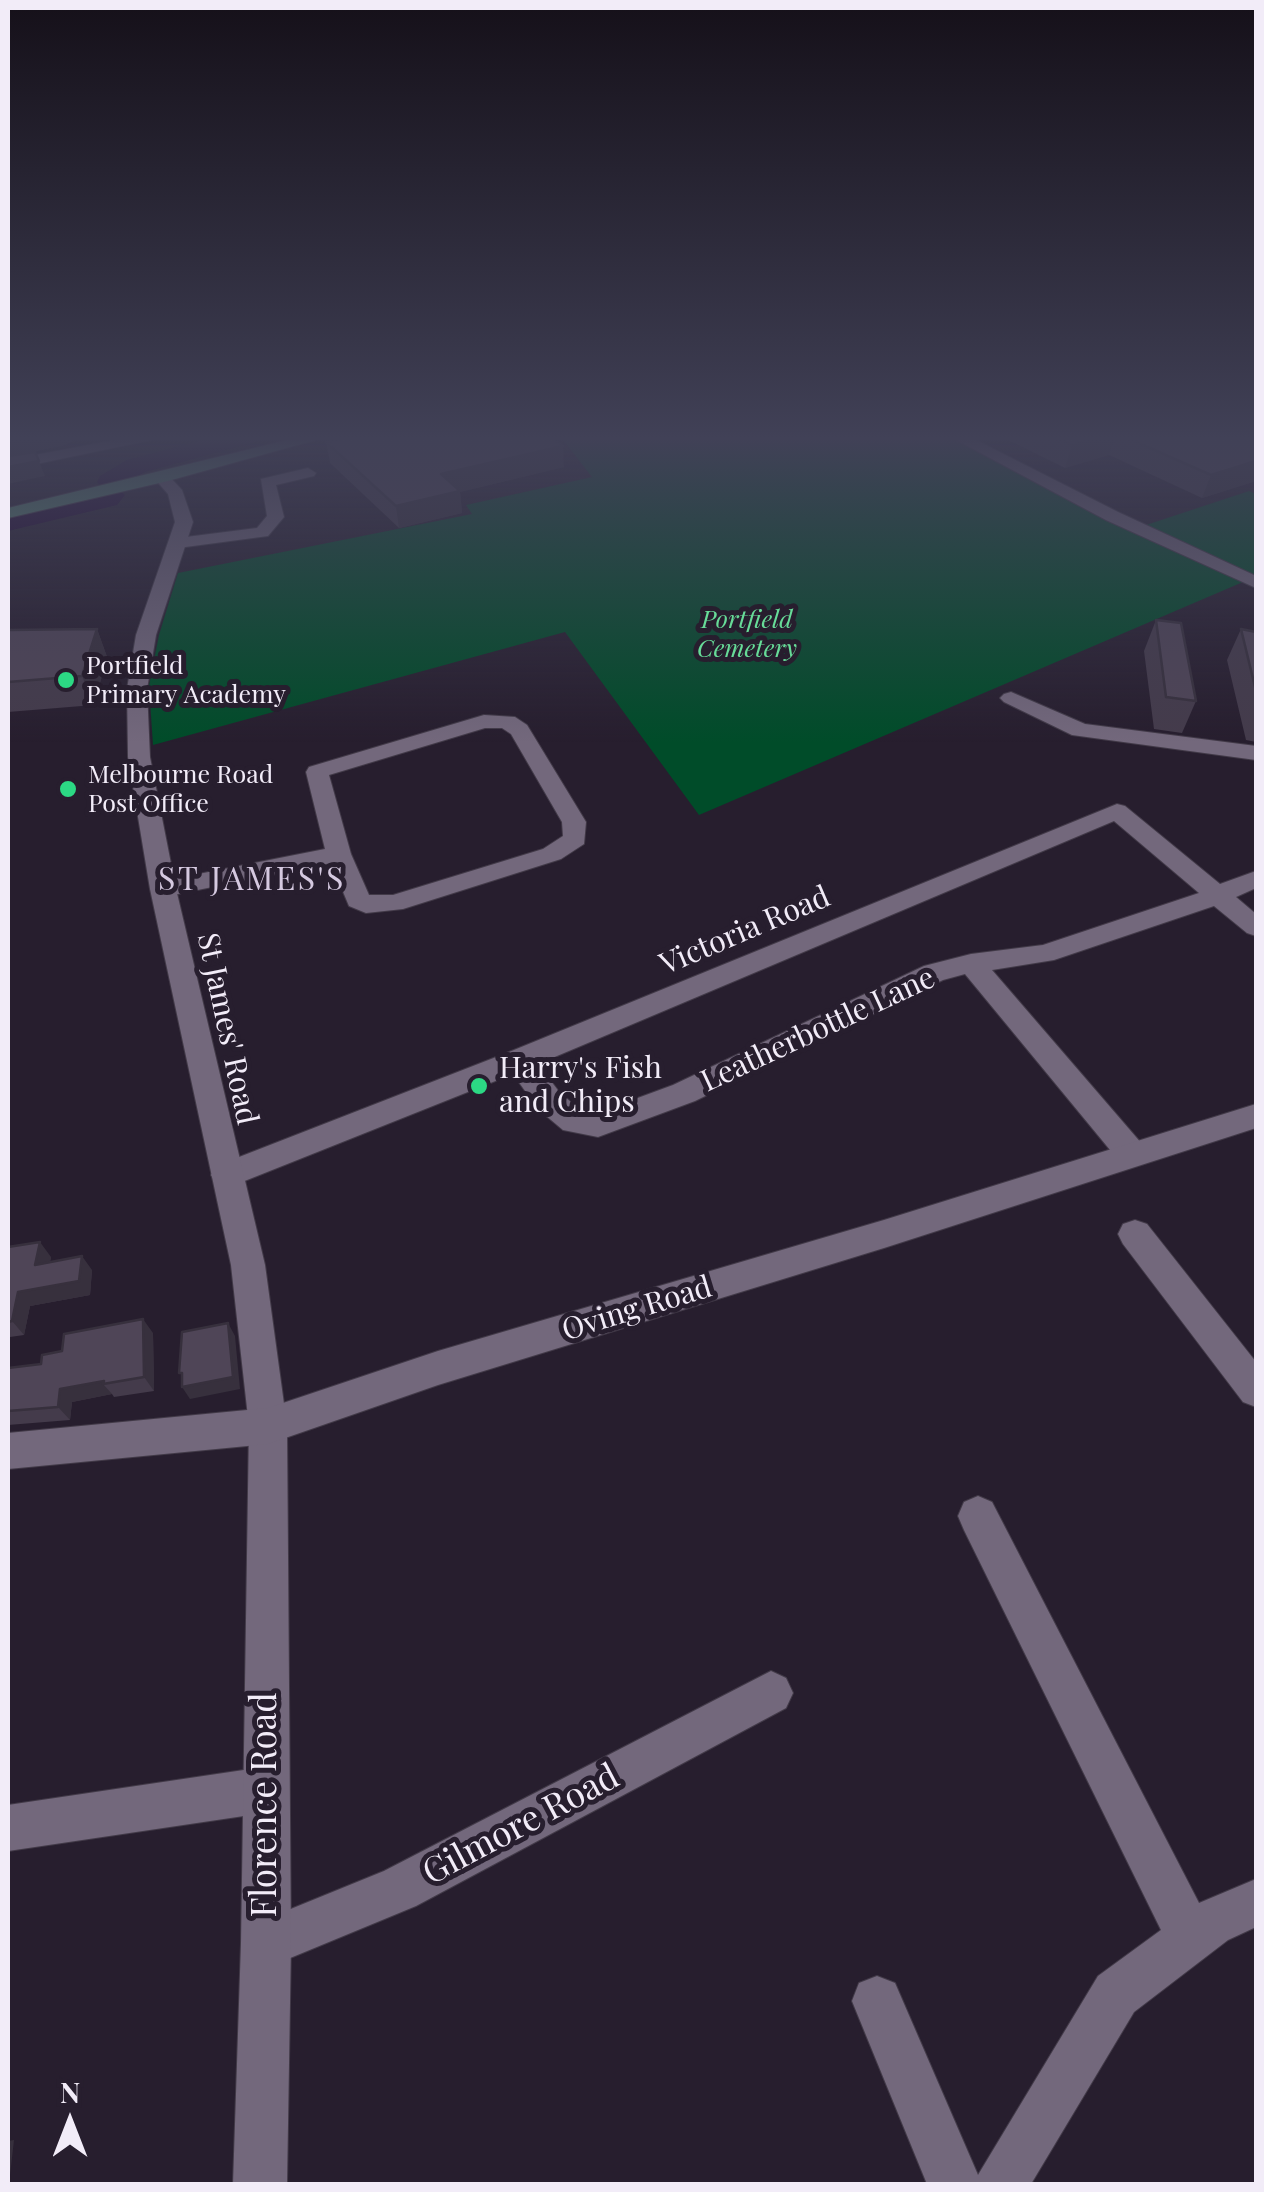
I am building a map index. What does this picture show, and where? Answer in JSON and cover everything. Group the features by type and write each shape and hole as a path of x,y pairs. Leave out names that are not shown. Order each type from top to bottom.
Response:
{"street":[{"name":"St James' Road","path":"179,538 146,635 137,688 138,758 163,889 248,1265 268,1426"},
{"path":"178,543 214,538"},
{"path":"1160,538 1256,583"},
{"path":"1011,698 1080,730 1256,753"},
{"path":"484,721 507,722 519,730 574,822 576,832 574,840 552,854 380,906 358,900 338,854 317,772 484,721"},
{"name":"Victoria Road","path":"227,1175 519,1060 1117,811 1256,927"},
{"path":"163,889 338,854"},
{"name":"Leatherbottle Lane","path":"519,1060 549,1101 574,1122 598,1125 684,1093 909,984 971,963 1045,954 1256,880"},
{"name":"Leatherbottle Lane","path":"971,963 1131,1153"},
{"name":"Oving Road","path":"8,1452 268,1426 438,1368 866,1240 1256,1116"},
{"path":"1136,1234 1256,1390"},
{"name":"Florence Road","path":"260,2184 266,1943 268,1426"},
{"path":"978,1516 1220,1921 1116,1994 1001,2184"},
{"name":"Gilmore Road","path":"266,1943 400,1889 771,1693"},
{"path":"8,1828 264,1790"},
{"path":"877,2001 954,2184"}],"green space":[{"name":"Portfield Cemetery","path":"351,538 1256,538 1256,588 1243,582 699,815 565,632 153,745 149,686 178,573"}],"building":[{"path":"1156,620 1181,623 1196,701 1166,697"},
{"path":"97,629 82,676 8,682 8,630"},
{"path":"1241,629 1256,632 1256,691"},
{"path":"40,1242 35,1265 82,1256 79,1281 18,1292 12,1321 8,1322 8,1247"},
{"path":"143,1319 144,1377 60,1389 58,1407 8,1411 8,1368 41,1364 42,1355 62,1351 64,1334"},
{"path":"228,1323 233,1377 182,1387 182,1332"}],"place":[{"name":"Portfield Primary Academy","path":"66,680"},
{"name":"Melbourne Road Post Office","path":"68,789"},
{"name":"Harry's Fish and Chips","path":"479,1086"}],"district":[{"name":"ST JAMES'S","path":"252,880"}]}
